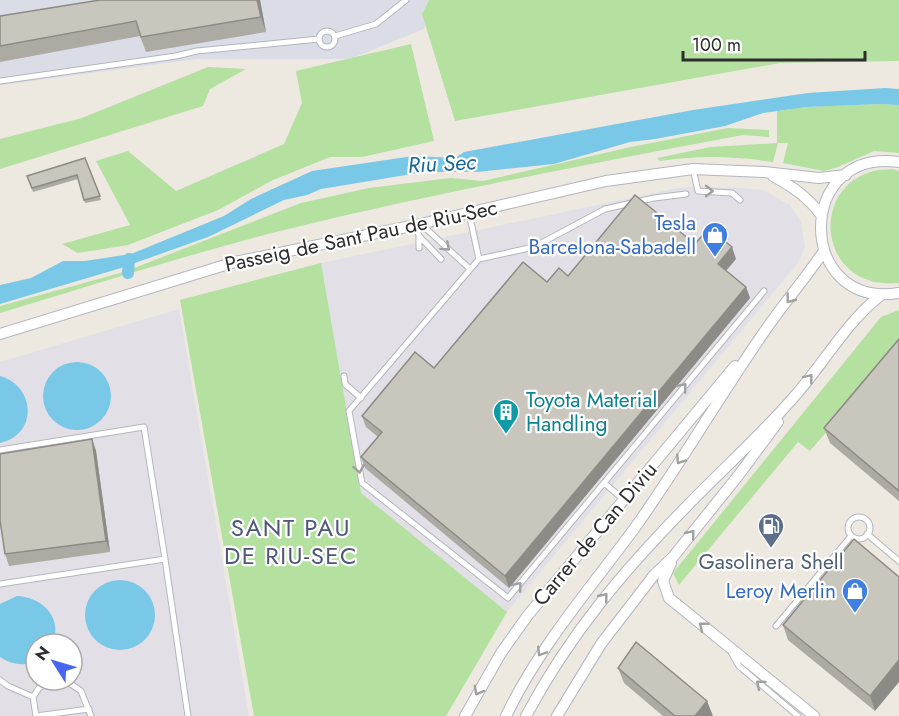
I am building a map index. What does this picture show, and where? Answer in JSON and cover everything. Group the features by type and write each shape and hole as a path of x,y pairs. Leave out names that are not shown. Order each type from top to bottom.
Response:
{"street":[{"path":"899,162 872,163 861,166 846,175 830,193 821,215 820,237 830,264 844,279 861,290 881,295 899,293"},
{"name":"Passeig de Sant Pau de Riu-Sec","path":"0,334 235,262 419,228 469,213 606,181 693,170 764,171 819,178 846,175"},
{"name":"Passeig de Sant Pau de Riu-Sec","path":"764,171 792,186 811,201 821,215"},
{"name":"Carrer de Can Diviu","path":"506,716 549,640 634,528 702,429 763,334 824,251"},
{"path":"526,716 548,675 605,595 648,546 794,397 861,313 881,295"},
{"name":"Carrer de Can Diviu","path":"465,716 501,653 528,615 763,334"},
{"path":"557,716 601,644 654,575 673,557 738,476 780,420 794,397"},
{"path":"673,557 663,581 669,598 814,716"}],"lane":[{"path":"335,36 376,24 406,0"},
{"path":"319,39 325,31 332,32 335,36"},
{"path":"319,39 321,44 329,47 333,44 335,36"},
{"path":"0,81 197,51 319,39"},
{"path":"693,170 698,192 732,193 740,200"},
{"path":"686,195 654,198 605,209 534,247 479,259 349,411 362,483 508,598 764,291"},
{"path":"469,213 479,259"},
{"path":"419,228 471,269"},
{"path":"419,228 419,248"},
{"path":"419,228 441,259"},
{"path":"344,376 345,384 361,398"},
{"path":"0,450 144,427 188,716"},
{"path":"604,483 624,500"},
{"path":"858,516 865,518 869,524 867,534 861,538 851,536 848,525 851,519 858,516"},
{"path":"867,534 899,561"},
{"path":"776,626 851,536"},
{"path":"0,584 165,559"},
{"path":"728,646 739,666 798,716"},
{"path":"0,680 33,697"},
{"path":"36,692 33,697 36,716 89,709"},
{"path":"81,692 91,716"}],"shaded area":[{"path":"0,0 436,0 424,29 350,59 196,59 0,85"},
{"path":"683,187 763,190 790,205 801,222 805,247 798,263 507,612 360,493 321,263"},
{"path":"179,309 249,716 0,716 0,362"}],"green space":[{"path":"429,0 899,0 899,61 780,63 455,121 422,14"},
{"path":"411,44 434,141 362,157 330,157 273,180 218,210 128,245 78,253 62,244 130,225 96,161 128,151 176,191 284,144 302,103 296,71"},
{"path":"208,67 246,69 210,89 203,106 0,169 0,139 82,118"},
{"path":"899,105 899,153 874,151 824,171 783,163 788,143 778,143 773,162 731,157 660,161 657,158 711,147 777,143 777,111 806,107"},
{"path":"728,128 769,130 769,137 743,135 341,216 212,249 0,313 0,306 124,272 301,203 369,188 451,178 483,181 631,147"},
{"path":"893,169 899,171 899,283 872,281 852,271 838,255 831,236 832,216 839,196 853,181 874,171"},
{"path":"321,263 361,493 507,612 446,716 254,716 180,300"},
{"path":"899,310 899,347 810,451 798,442 679,585 673,573 881,317"}],"water":[{"name":"Riu Sec","path":"899,89 899,105 806,107 763,113 725,126 630,142 554,164 477,172 424,172 321,189 284,200 208,237 121,268 0,304 0,285 31,278 63,261 85,261 131,254 224,216 251,199 312,171 413,156 455,158 464,152 693,110 808,93"},
{"path":"77,362 90,365 101,372 108,383 111,396 108,409 101,420 90,427 77,430 64,427 53,420 46,409 43,396 46,383 53,372 64,365"},
{"path":"0,376 12,381 21,390 28,410 21,431 0,443"},
{"path":"120,580 139,586 149,596 155,615 149,634 139,644 120,650 101,644 91,634 85,615 91,596 101,586"},
{"path":"17,596 26,597 42,605 53,618 55,632 24,632 24,664 13,663 0,657 0,604"}],"building":[{"path":"100,0 257,0 261,17 141,37 136,21 0,46 0,16"},
{"path":"85,158 100,196 84,200 77,175 32,188 27,176"},
{"name":"Toyota Material Handling","path":"635,195 695,244 709,228 732,247 718,264 746,287 505,576 361,457 382,432 362,416 415,352 434,368 523,262 547,282 559,268 568,276"},
{"path":"899,339 899,491 824,428"},
{"path":"92,439 106,541 5,554 0,520 0,454"},
{"name":"Leroy Merlin","path":"854,539 899,577 899,660 870,696 783,625"},
{"path":"636,642 707,701 695,716 675,716 618,668"}],"waterway":[{"path":"128,273 129,259"}],"place":[{"name":"Tesla Barcelona-Sabadell","path":"715,258"},
{"name":"Toyota Material Handling","path":"506,435"},
{"name":"Gasolinera Shell","path":"771,549"},
{"name":"Leroy Merlin","path":"855,614"}],"district":[{"name":"SANT PAU DE RIU-SEC","path":"291,542"}]}
